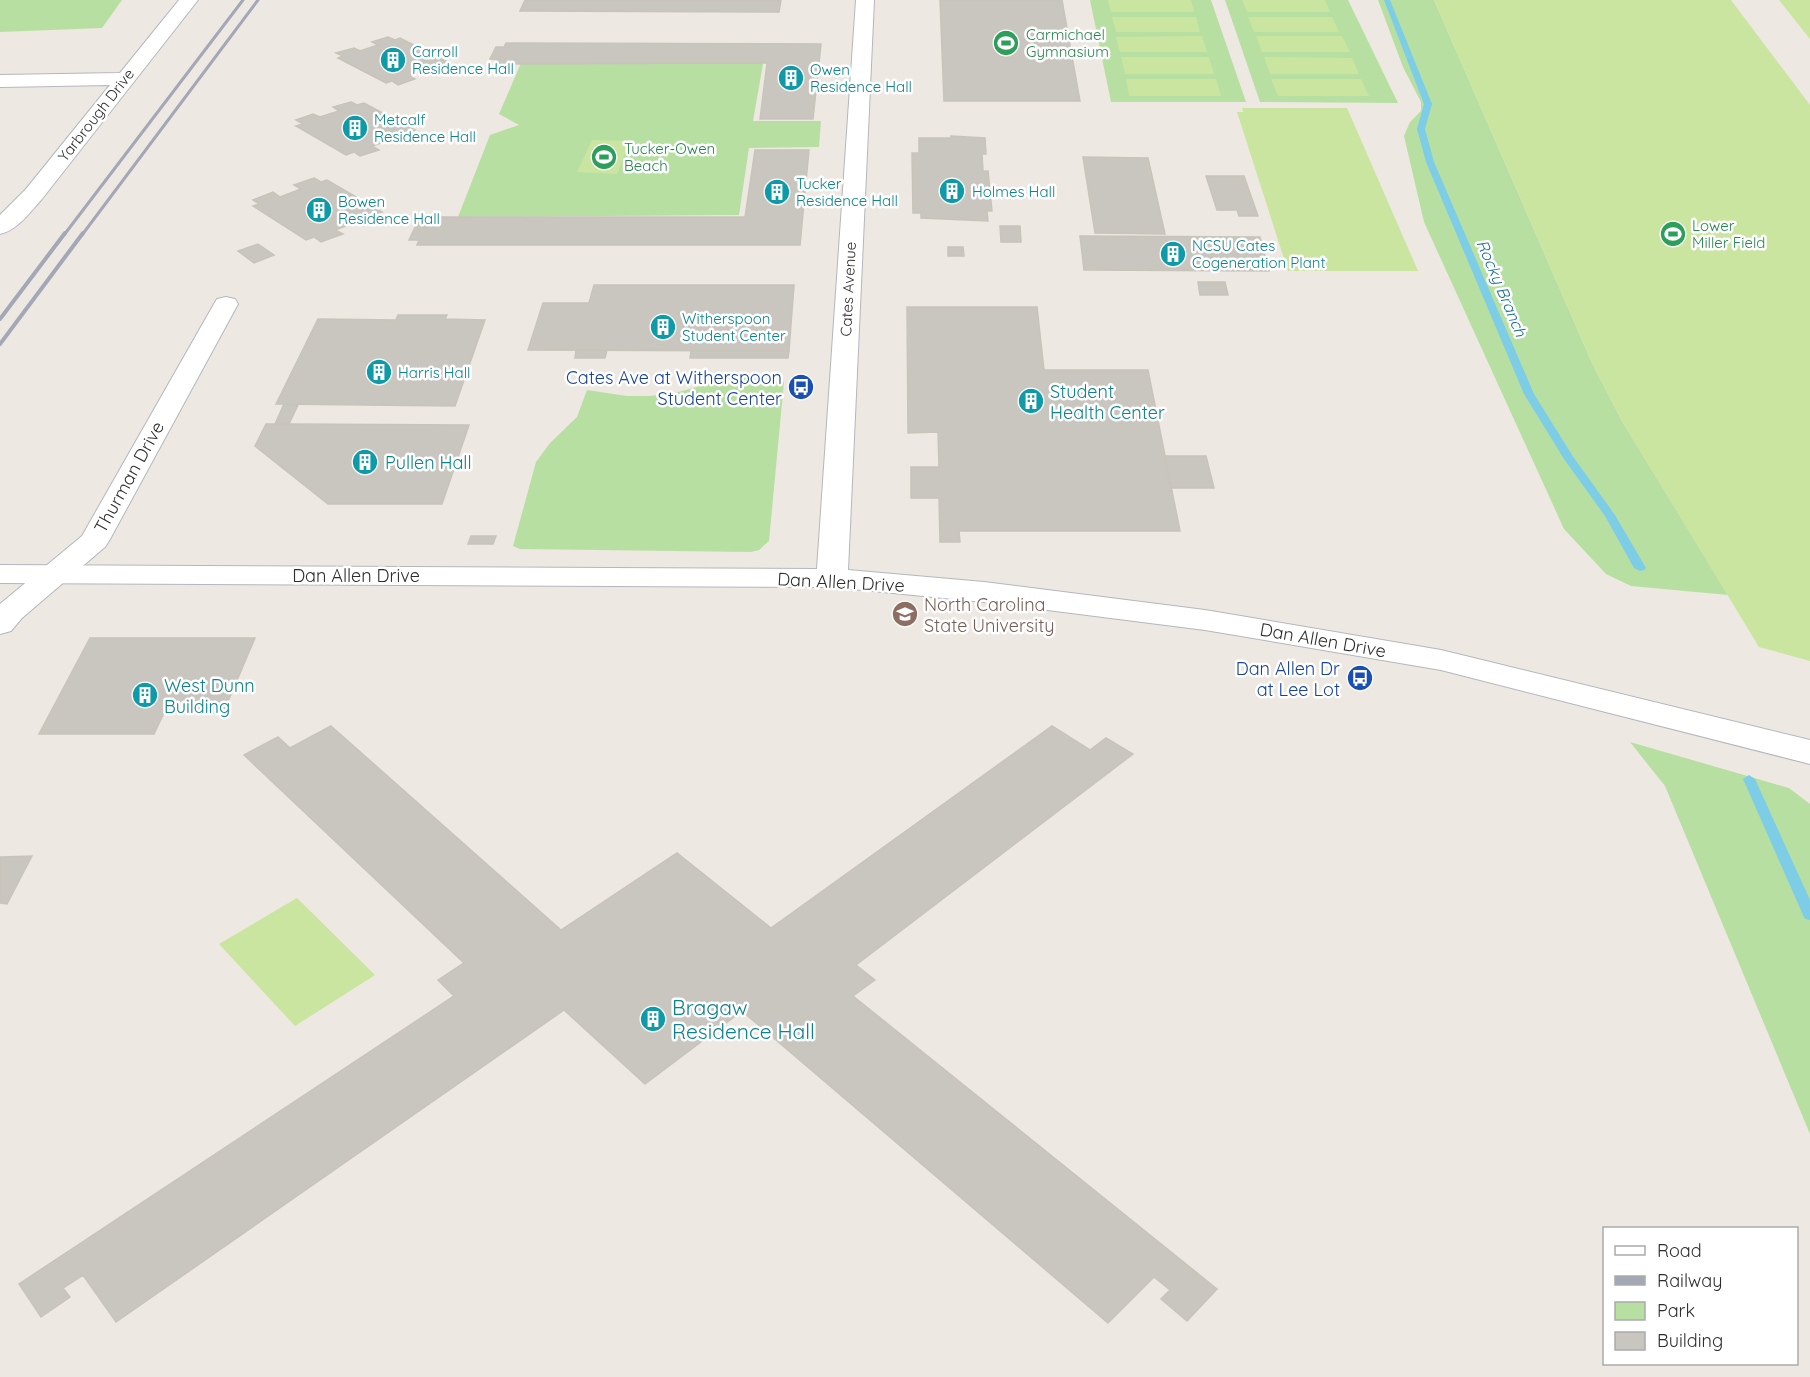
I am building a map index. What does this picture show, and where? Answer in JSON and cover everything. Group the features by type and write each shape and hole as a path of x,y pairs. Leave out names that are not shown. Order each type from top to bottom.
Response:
{"street":[{"name":"Yarbrough Drive","path":"0,227 34,194 189,0"},
{"name":"Cates Avenue","path":"832,579 865,0"},
{"path":"0,81 124,79"},
{"name":"Thurman Drive","path":"0,624 11,611 94,541 226,304"},
{"name":"Dan Allen Drive","path":"0,574 832,579 984,592 1205,620 1441,660 1810,752"}],"green space":[{"path":"0,0 122,0 102,28 0,32"},
{"path":"1090,0 1211,0 1246,102 1111,102"},
{"path":"1108,0 1191,0 1194,12 1111,12"},
{"path":"1225,0 1348,0 1398,103 1260,102"},
{"path":"1242,0 1325,0 1330,12 1247,12"},
{"path":"1378,0 1434,0 1592,363 1622,421 1728,595 1631,586 1606,574 1564,529 1424,222 1404,136 1410,122 1421,111 1421,102 1403,67"},
{"name":"Lower Miller Field","path":"1434,0 1731,0 1810,105 1810,661 1759,647 1622,421 1592,363"},
{"path":"1779,0 1810,0 1810,39"},
{"path":"1112,17 1196,17 1200,32 1116,32"},
{"path":"1248,17 1332,17 1339,32 1254,32"},
{"path":"1202,36 1207,52 1120,52 1116,37"},
{"path":"1256,36 1342,36 1350,52 1262,52"},
{"path":"1121,57 1209,57 1214,74 1125,74"},
{"path":"1264,57 1352,58 1359,74 1270,74"},
{"path":"521,63 763,64 753,121 821,121 819,147 749,148 739,215 458,217 490,135 519,125 499,114"},
{"path":"1126,79 1216,79 1221,96 1129,96"},
{"path":"1271,79 1361,79 1369,96 1278,96"},
{"path":"1242,108 1347,108 1418,271 1288,271 1237,112 1243,112"},
{"name":"Tucker-Owen Beach","path":"592,140 630,141 617,174 577,172"},
{"path":"737,374 754,374 754,380 759,383 784,382 769,541 759,550 751,552 520,549 513,546 536,462 550,443 577,417 587,390 627,396 649,396 675,393 711,383 734,382"},
{"path":"1630,742 1789,788 1810,804 1810,1134 1665,786"},
{"path":"297,898 375,975 295,1026 219,944"}],"building":[{"path":"525,0 781,0 779,12 520,11"},
{"name":"Carmichael Gymnasium","path":"940,0 1062,0 1080,101 944,101"},
{"name":"Carroll Residence Hall","path":"388,37 395,40 400,38 448,62 442,64 449,68 434,73 428,70 409,76 415,79 398,85 392,81 386,83 338,58 343,56 336,53 354,48 360,51 378,45 372,42"},
{"name":"Owen Residence Hall","path":"506,43 821,44 813,119 760,119 767,63 497,64 498,60 490,59 496,47 504,47"},
{"name":"Metcalf Residence Hall","path":"351,102 357,105 364,103 415,130 409,133 416,137 399,143 392,139 372,146 379,150 360,156 354,152 346,155 296,126 303,124 296,120 313,114 320,117 339,111 333,107"},
{"name":"Holmes Hall","path":"951,136 985,138 986,154 982,154 983,171 988,171 992,211 987,211 988,221 921,218 921,213 913,213 912,153 919,153 919,138 951,138"},
{"name":"Tucker Residence Hall","path":"755,150 809,150 800,245 417,245 419,240 409,240 418,221 427,221 429,217 745,217"},
{"path":"1083,157 1148,158 1165,234 1095,233"},
{"path":"1206,176 1244,176 1258,216 1239,216 1237,210 1217,210"},
{"name":"Bowen Residence Hall","path":"314,178 321,182 327,180 382,212 375,214 383,219 364,226 357,222 335,230 343,234 321,242 314,237 306,240 253,206 259,204 253,200 273,192 280,197 301,189 294,185"},
{"path":"1000,226 1020,226 1021,242 1001,242"},
{"name":"NCSU Cates Cogeneration Plant","path":"1080,236 1260,237 1269,271 1084,270"},
{"path":"258,244 274,255 254,263 238,251"},
{"path":"948,247 963,247 964,256 948,256"},
{"path":"1198,282 1225,282 1228,295 1200,295"},
{"name":"Witherspoon Student Center","path":"594,285 794,285 789,351 528,350 543,303 589,303"},
{"name":"Student Health Center","path":"907,307 1037,307 1044,370 1148,370 1180,531 959,531 960,542 940,542 939,498 911,498 911,467 939,467 938,432 908,433"},
{"name":"Harris Hall","path":"398,315 447,315 445,319 485,320 455,406 276,404 318,319 396,320"},
{"path":"576,350 607,350 605,358 575,358"},
{"name":"Witherspoon Student Center","path":"691,351 789,351 788,358 690,358"},
{"path":"284,404 298,405 289,424 275,424"},
{"name":"Pullen Hall","path":"266,424 469,425 442,504 328,504 255,446"},
{"path":"1164,456 1206,456 1214,488 1171,488"},
{"path":"471,536 496,536 493,544 468,544"},
{"name":"West Dunn Building","path":"90,638 255,638 223,713 164,713 154,734 39,734"},
{"name":"Bragaw Residence Hall","path":"331,726 561,930 677,853 771,928 1052,726 1090,750 1106,738 1133,754 856,965 875,980 853,996 1217,1289 1187,1321 1161,1299 1170,1290 1154,1277 1108,1323 742,1011 645,1084 564,1010 116,1322 83,1275 63,1288 70,1297 41,1317 19,1284 454,996 438,980 464,963 244,755 278,737 290,748"},
{"path":"32,856 7,904 0,903 0,857"}],"waterway":[{"name":"Rocky Branch","path":"1387,0 1428,104 1421,129 1430,162 1529,394 1569,459 1610,515 1640,568"},
{"name":"Rocky Branch","path":"1749,779 1810,915"}],"railway":[{"path":"64,235 243,0"},
{"path":"82,235 258,0"},
{"path":"0,319 65,233"},
{"path":"0,344 83,233"}],"place":[{"name":"Carmichael Gymnasium","path":"1006,43"},
{"name":"Carroll Residence Hall","path":"393,60"},
{"name":"Owen Residence Hall","path":"791,78"},
{"name":"Metcalf Residence Hall","path":"355,128"},
{"name":"Tucker-Owen Beach","path":"604,157"},
{"name":"Holmes Hall","path":"952,191"},
{"name":"Tucker Residence Hall","path":"777,192"},
{"name":"Bowen Residence Hall","path":"319,210"},
{"name":"Lower Miller Field","path":"1673,234"},
{"name":"NCSU Cates Cogeneration Plant","path":"1173,254"},
{"name":"Witherspoon Student Center","path":"663,327"},
{"name":"Harris Hall","path":"379,372"},
{"name":"Cates Ave at Witherspoon Student Center","path":"801,387"},
{"name":"Student Health Center","path":"1031,401"},
{"name":"Pullen Hall","path":"365,462"},
{"name":"North Carolina State University","path":"905,614"},
{"name":"Dan Allen Dr at Lee Lot","path":"1360,678"},
{"name":"West Dunn Building","path":"145,695"},
{"name":"Bragaw Residence Hall","path":"653,1019"}]}
